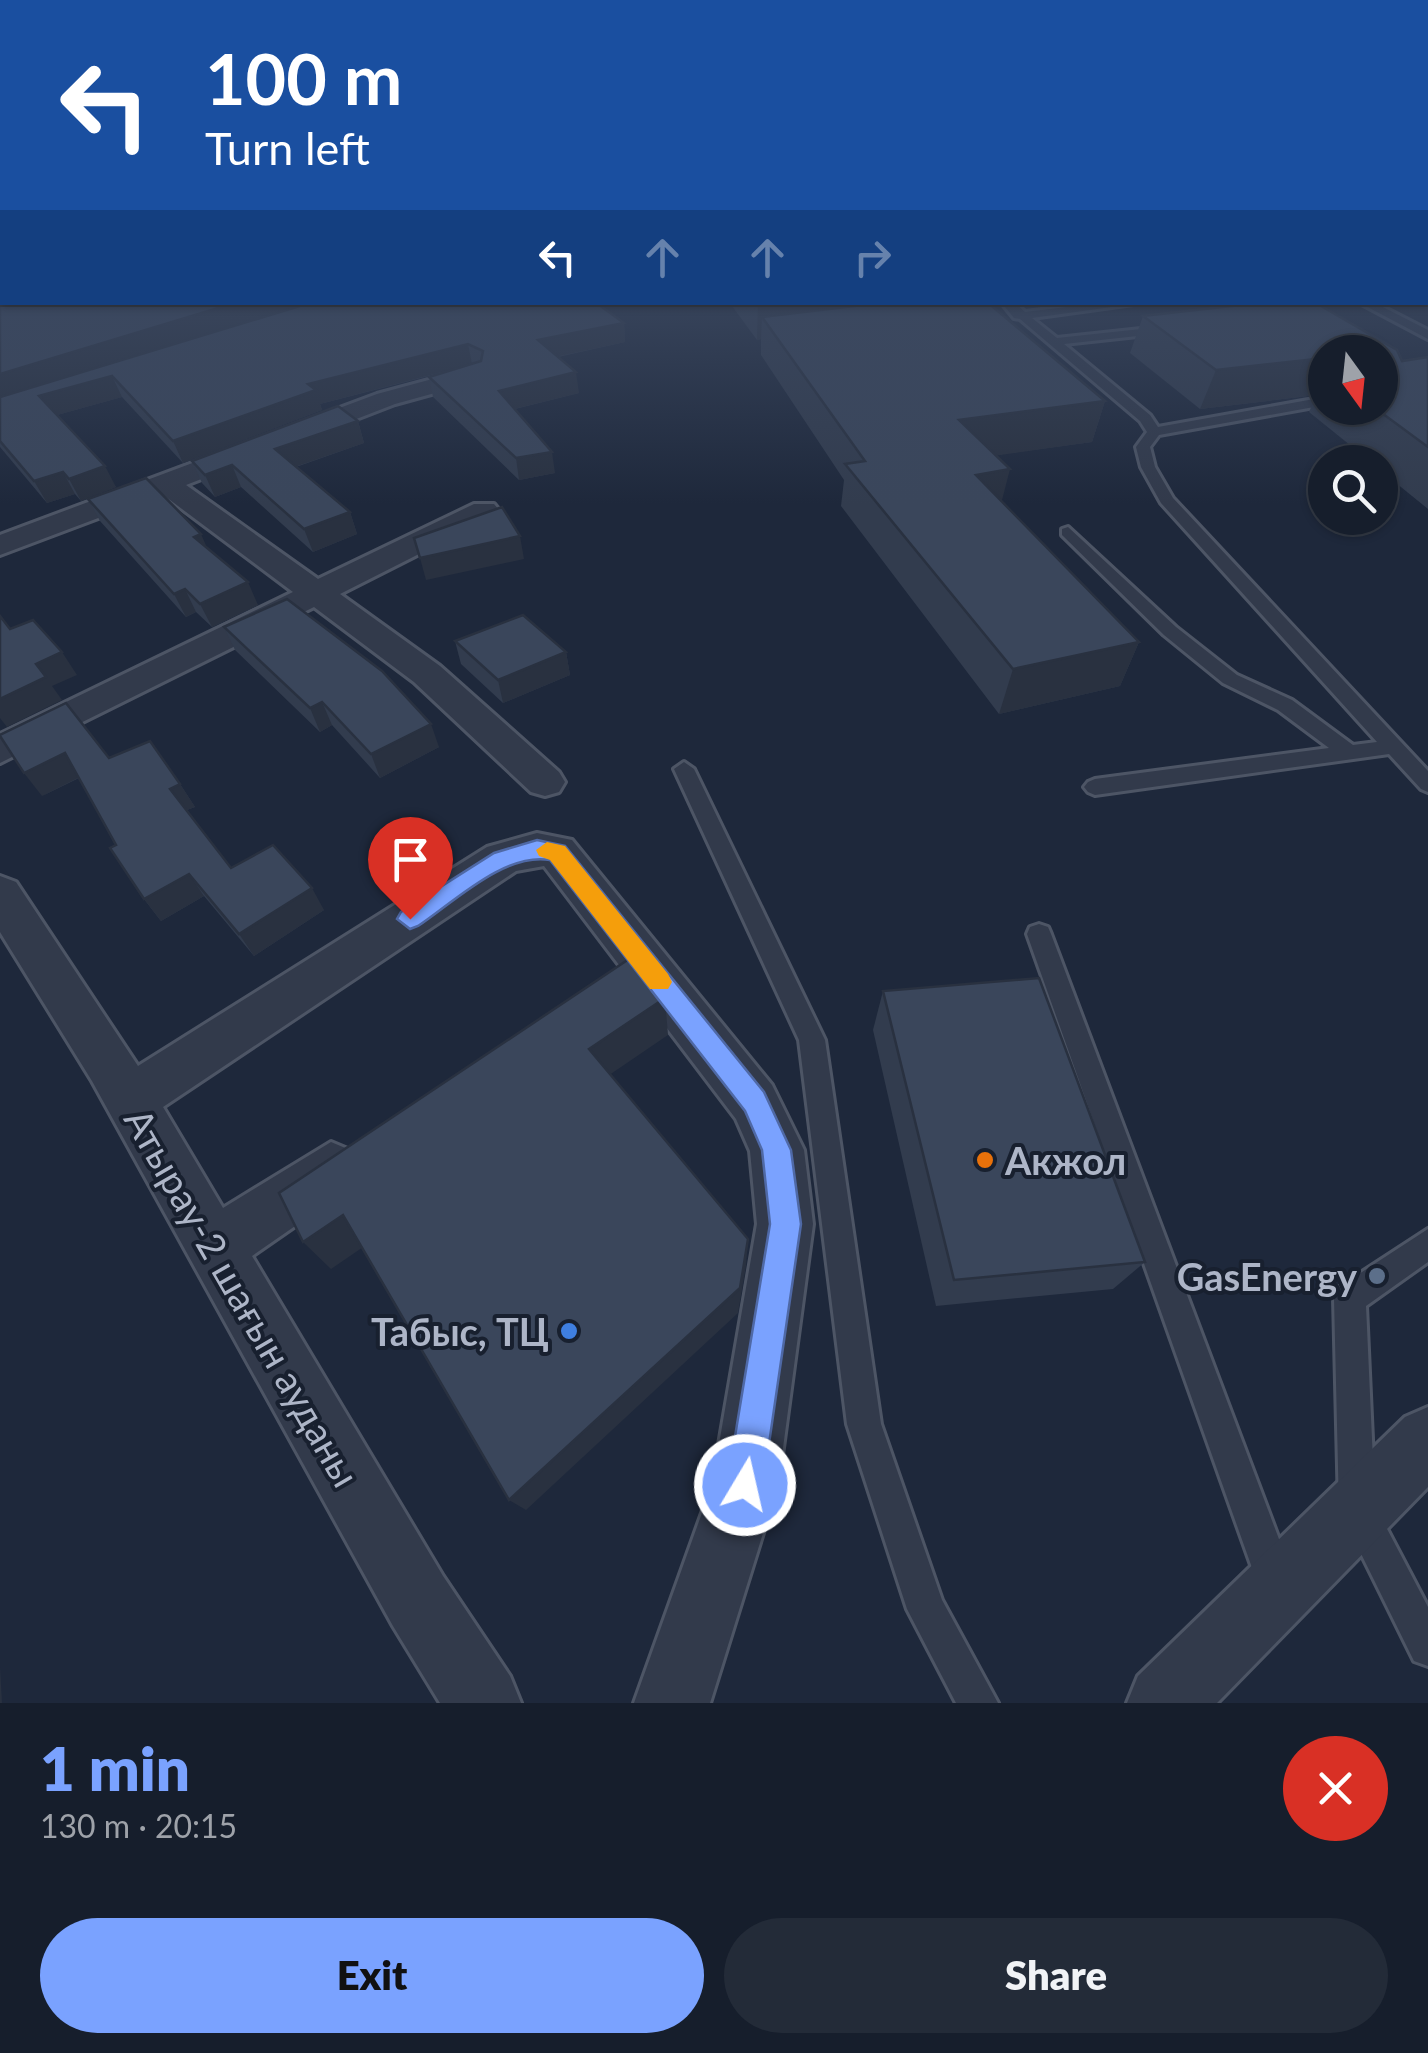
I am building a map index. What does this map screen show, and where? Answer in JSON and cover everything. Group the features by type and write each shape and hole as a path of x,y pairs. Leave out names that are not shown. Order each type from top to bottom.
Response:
{"street":[{"path":"0,546 386,399 472,374"},
{"path":"164,482 427,674 544,782"},
{"path":"0,750 484,510"},
{"path":"130,1100 502,859 537,849 557,852 626,972 754,1102 776,1150 786,1224 745,1485 672,1703"},
{"name":"Атырау-2 шағын ауданы","path":"0,894 130,1100 418,1601 483,1703"},
{"path":"214,1247 362,1148"},
{"path":"1165,1703 1428,1440"}],"lane":[{"path":"1058,345 1145,418 1154,432"},
{"path":"1308,403 1154,432 1144,446 1148,467 1166,500 1428,784"},
{"path":"1068,532 1170,632 1230,679 1285,705 1350,753"},
{"path":"1095,787 1391,747"},
{"path":"684,769 812,1040 864,1424 926,1609 978,1703"},
{"path":"1038,934 1279,1588"},
{"path":"1428,1244 1350,1298 1357,1509 1428,1647"}],"building":[{"path":"0,345 94,345 0,374"},
{"path":"170,345 462,345 308,384 316,390 173,441 112,376 39,396 105,466 69,479 63,472 34,481 0,441 0,397"},
{"path":"471,345 544,345 576,372 499,391 552,452 516,458 429,377 481,361 483,351"},
{"path":"782,345 1039,345 1105,401 959,420 1010,469 976,475 1139,642 1013,669 845,464 865,461"},
{"path":"1183,345 1308,345 1308,360 1216,370"},
{"path":"1398,352 1402,361 1428,357 1428,447 1398,425"},
{"path":"338,406 358,421 275,449 350,512 304,529 232,465 205,475 192,461"},
{"path":"146,478 201,534 194,537 248,582 200,604 185,589 174,594 88,499"},
{"path":"502,507 520,536 420,558 414,538"},
{"path":"287,599 382,671 431,724 371,754 322,702 310,708 224,627"},
{"path":"523,615 566,652 498,680 455,641"},
{"path":"0,616 10,629 33,620 62,652 36,664 46,677 0,699"},
{"path":"66,703 109,758 150,741 180,784 170,789 231,868 273,845 312,888 239,934 189,874 144,899 110,848 116,845 65,753 24,773 0,736"},
{"name":"Табыс, ТЦ","path":"632,957 665,998 589,1049 748,1239 740,1288 509,1500 343,1215 303,1242 279,1193"},
{"name":"Акжол","path":"1039,978 1145,1262 954,1280 883,991"}],"slow traffic":[{"path":"547,850 557,852 659,982"}],"place":[{"name":"Акжол","path":"985,1160"},
{"name":"GasEnergy","path":"1377,1276"},
{"name":"Табыс, ТЦ","path":"569,1331"}],"route":[{"path":"410,919 502,859 537,849 557,852 754,1102 776,1150 786,1224 745,1485"}]}
